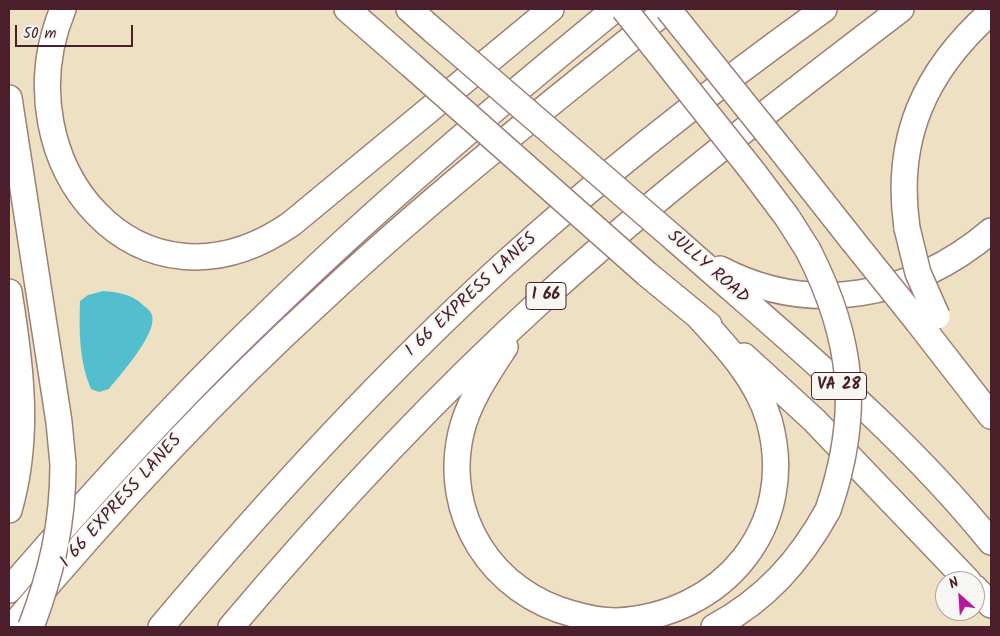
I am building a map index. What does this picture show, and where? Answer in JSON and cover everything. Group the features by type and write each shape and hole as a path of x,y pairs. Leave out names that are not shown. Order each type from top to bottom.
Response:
{"highway":[{"path":"63,9 50,29 42,50 34,93 35,114 40,140 57,181 70,199 108,233 130,246 152,253 194,259 228,255 260,244 291,224 551,9"},
{"path":"347,9 647,274 697,315 814,420 958,571"},
{"name":"SULLY ROAD","path":"409,9 676,240 874,418 921,464 991,542"},
{"path":"9,590 114,470 262,318 393,197 615,9"},
{"path":"624,9 787,217 808,250 837,319 844,345 848,378 846,441 839,475 828,510 803,551 773,586 742,611 714,627"},
{"path":"668,9 853,241 927,319 991,406"},
{"name":"I 66 EXPRESS LANES","path":"12,627 66,563 152,467 293,326 441,194 668,9"},
{"name":"I 66 EXPRESS LANES","path":"162,627 272,498 396,367 530,241 696,104 824,9"},
{"name":"I 66","path":"232,627 312,533 385,453 456,381 544,298 698,166 901,9"},
{"path":"991,12 963,39 946,60 916,114 910,131 903,188 907,228 927,319 991,416"},
{"path":"9,98 59,422 63,464 63,499 59,537 51,570 31,627"},
{"path":"924,273 957,250 991,218"},
{"path":"676,240 706,262 740,280 776,291 815,296 853,295 876,290 924,273 964,250 991,230"},
{"path":"9,292 23,400 23,436 16,484 9,510"},
{"path":"544,298 516,332 474,398 461,432 457,469 462,510 473,538 482,554 508,582 540,602 558,610 586,618 614,621 653,616 694,600 719,584 738,567 756,541 772,505 776,472 775,447 769,419 758,393 743,369 697,315"},
{"path":"178,627 228,566 272,498"}],"water":[{"path":"103,291 119,293 139,301 150,311 153,321 145,341 130,363 109,389 99,392 91,389 84,368 80,335 80,301 88,295"}]}
